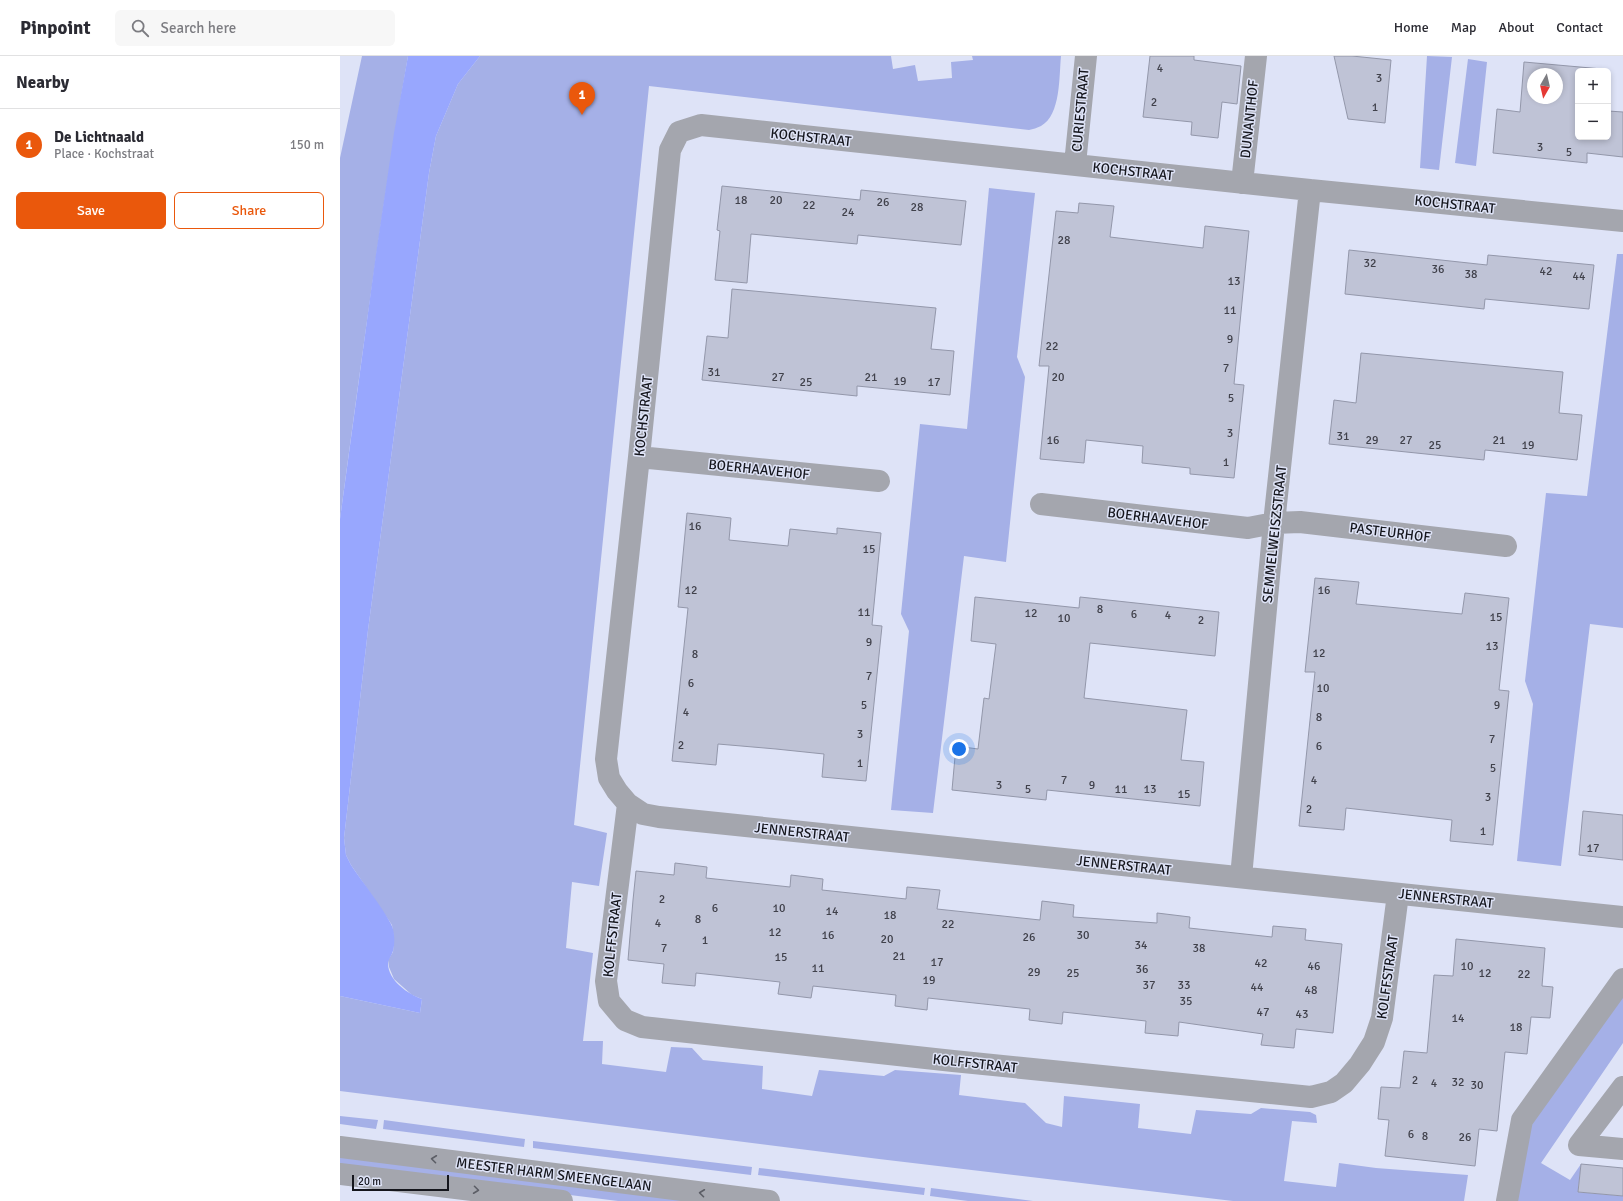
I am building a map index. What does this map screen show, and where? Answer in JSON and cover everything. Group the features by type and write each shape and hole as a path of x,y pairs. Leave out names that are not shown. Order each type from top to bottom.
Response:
{"street":[{"name":"CURIESTRAAT","path":"1075,164 1086,56"},
{"name":"DUNANTHOF","path":"1242,183 1256,56"},
{"name":"KOCHSTRAAT","path":"628,804 617,791 610,778 606,759 639,458 670,150 679,132 701,125 1242,183 1623,221"},
{"name":"SEMMELWEISZSTRAAT","path":"1241,877 1274,523 1310,190"},
{"name":"BOERHAAVEHOF","path":"639,458 879,481"},
{"name":"BOERHAAVEHOF","path":"1041,504 1248,528 1274,523"},
{"name":"PASTEURHOF","path":"1274,523 1300,522 1506,546"},
{"name":"JENNERSTRAAT","path":"628,804 643,814 658,817 1623,917"},
{"name":"KOLFFSTRAAT","path":"628,804 606,981 609,1001 625,1020 642,1027 1311,1097 1331,1092 1344,1083 1360,1064 1374,1042 1382,1018 1398,894"},
{"path":"1507,1201 1522,1120 1623,979"},
{"path":"1623,1087 1579,1145 1623,1149"},
{"name":"MEESTER HARM SMEENGELAAN","path":"340,1147 769,1201"},
{"name":"MEESTER HARM SMEENGELAAN","path":"340,1174 562,1201"}],"shaded area":[{"path":"362,56 408,56 380,229 340,519 340,158"},
{"path":"408,56 480,56 458,84 436,136 429,173 368,630 344,838 346,855 351,865 382,909 392,927 394,934 394,945 393,952 388,962 391,975 405,990 422,999 420,1013 340,996 340,519 376,254 394,133"},
{"path":"480,56 891,56 893,69 915,65 918,81 952,78 951,62 973,60 972,56 1061,56 1056,104 1048,121 1041,126 1029,130 649,86 574,825 607,833 599,886 572,882 566,948 593,953 583,1041 603,1041 602,1064 666,1072 671,1047 692,1048 703,1060 763,1066 762,1089 812,1096 819,1070 884,1076 895,1070 961,1075 959,1095 1025,1103 1046,1123 1062,1127 1064,1096 1140,1104 1138,1128 1191,1134 1196,1110 1251,1114 1261,1108 1310,1112 1316,1115 1317,1123 1292,1121 1284,1181 1336,1187 1339,1163 1376,1168 1468,1175 1464,1201 1233,1201 879,1159 340,1091 340,996 420,1013 422,999 412,995 394,979 388,960 393,952 394,940 392,925 351,865 346,855 344,838 368,630 429,173 436,136 458,84"},
{"path":"1427,56 1452,57 1439,170 1420,168"},
{"path":"1468,59 1487,62 1476,166 1455,163"},
{"path":"989,188 1035,193 1017,357 1025,377 1006,562 964,556 933,813 891,810 909,631 901,614 920,424 967,429"},
{"path":"1617,254 1623,254 1623,628 1590,624 1561,866 1517,861 1533,704 1525,681 1546,493 1587,496"},
{"path":"1623,994 1623,1043 1541,1163 1570,1180 1581,1164 1578,1192 1623,1196 1623,1201 1514,1201 1531,1119"},
{"path":"340,1116 378,1120 376,1129 340,1124"},
{"path":"384,1120 525,1139 524,1147 383,1129"},
{"path":"533,1141 752,1167 751,1175 533,1148"},
{"path":"340,1157 690,1201 618,1201 340,1166"},
{"path":"759,1168 925,1188 924,1195 758,1175"},
{"path":"931,1188 1033,1201 968,1201 930,1196"}],"building":[{"path":"1150,56 1194,56 1194,60 1241,66 1237,104 1222,102 1218,138 1191,135 1192,122 1143,117"},
{"path":"1334,56 1352,56 1391,60 1385,123 1348,119"},
{"path":"1524,62 1591,68 1575,68 1575,140 1611,140 1611,111 1623,112 1623,157 1587,153 1587,163 1493,153 1497,109 1520,112"},
{"path":"722,186 860,200 861,190 966,201 961,245 858,235 857,244 751,234 747,283 715,280 720,231 717,230"},
{"path":"1079,203 1114,206 1110,237 1203,248 1205,226 1249,231 1234,384 1244,385 1234,478 1190,474 1190,468 1142,463 1143,446 1086,440 1084,463 1040,459 1049,366 1039,366 1056,211 1078,213"},
{"path":"1349,250 1487,265 1488,255 1594,265 1589,309 1485,299 1484,309 1345,294"},
{"path":"732,289 936,308 931,349 954,351 950,395 857,386 857,396 702,380 707,336 728,338"},
{"path":"1361,353 1563,372 1559,413 1582,415 1577,460 1485,450 1484,460 1329,444 1334,400 1356,403"},
{"path":"687,513 731,518 729,540 788,546 790,529 837,534 837,528 881,533 872,625 882,626 866,781 822,777 824,754 776,749 718,744 716,765 672,761 688,608 678,607"},
{"path":"1315,578 1359,582 1356,604 1462,614 1465,593 1509,598 1499,690 1509,691 1493,845 1450,841 1452,820 1346,808 1344,830 1299,826 1315,672 1305,672"},
{"path":"975,597 1079,608 1080,597 1219,612 1215,656 1090,643 1084,698 1187,710 1181,760 1204,762 1200,806 1047,790 1046,800 952,790 956,746 978,749 984,698 989,699 996,644 971,641"},
{"path":"1583,811 1623,815 1623,860 1579,855"},
{"path":"675,863 707,867 706,878 790,887 791,875 823,879 822,890 906,899 907,887 940,890 937,909 1040,920 1042,901 1074,905 1073,917 1157,923 1157,913 1190,917 1189,928 1272,937 1273,926 1306,929 1305,940 1342,944 1333,1033 1296,1029 1294,1048 1261,1045 1263,1034 1179,1022 1178,1036 1145,1033 1146,1021 1063,1012 1062,1024 1029,1020 1030,1009 928,998 927,1010 895,1006 896,995 813,986 811,998 778,994 780,982 696,973 695,986 662,983 664,964 628,960 636,871 674,875"},
{"path":"1456,939 1545,948 1542,986 1553,987 1550,1018 1531,1017 1527,1054 1505,1052 1497,1131 1479,1129 1475,1166 1385,1156 1389,1120 1378,1119 1381,1087 1400,1088 1404,1051 1427,1053 1434,975 1453,976"},
{"path":"1581,1164 1623,1168 1623,1196 1578,1192"}],"place":[{"name":"De Lichtnaald","path":"582,115"}]}
